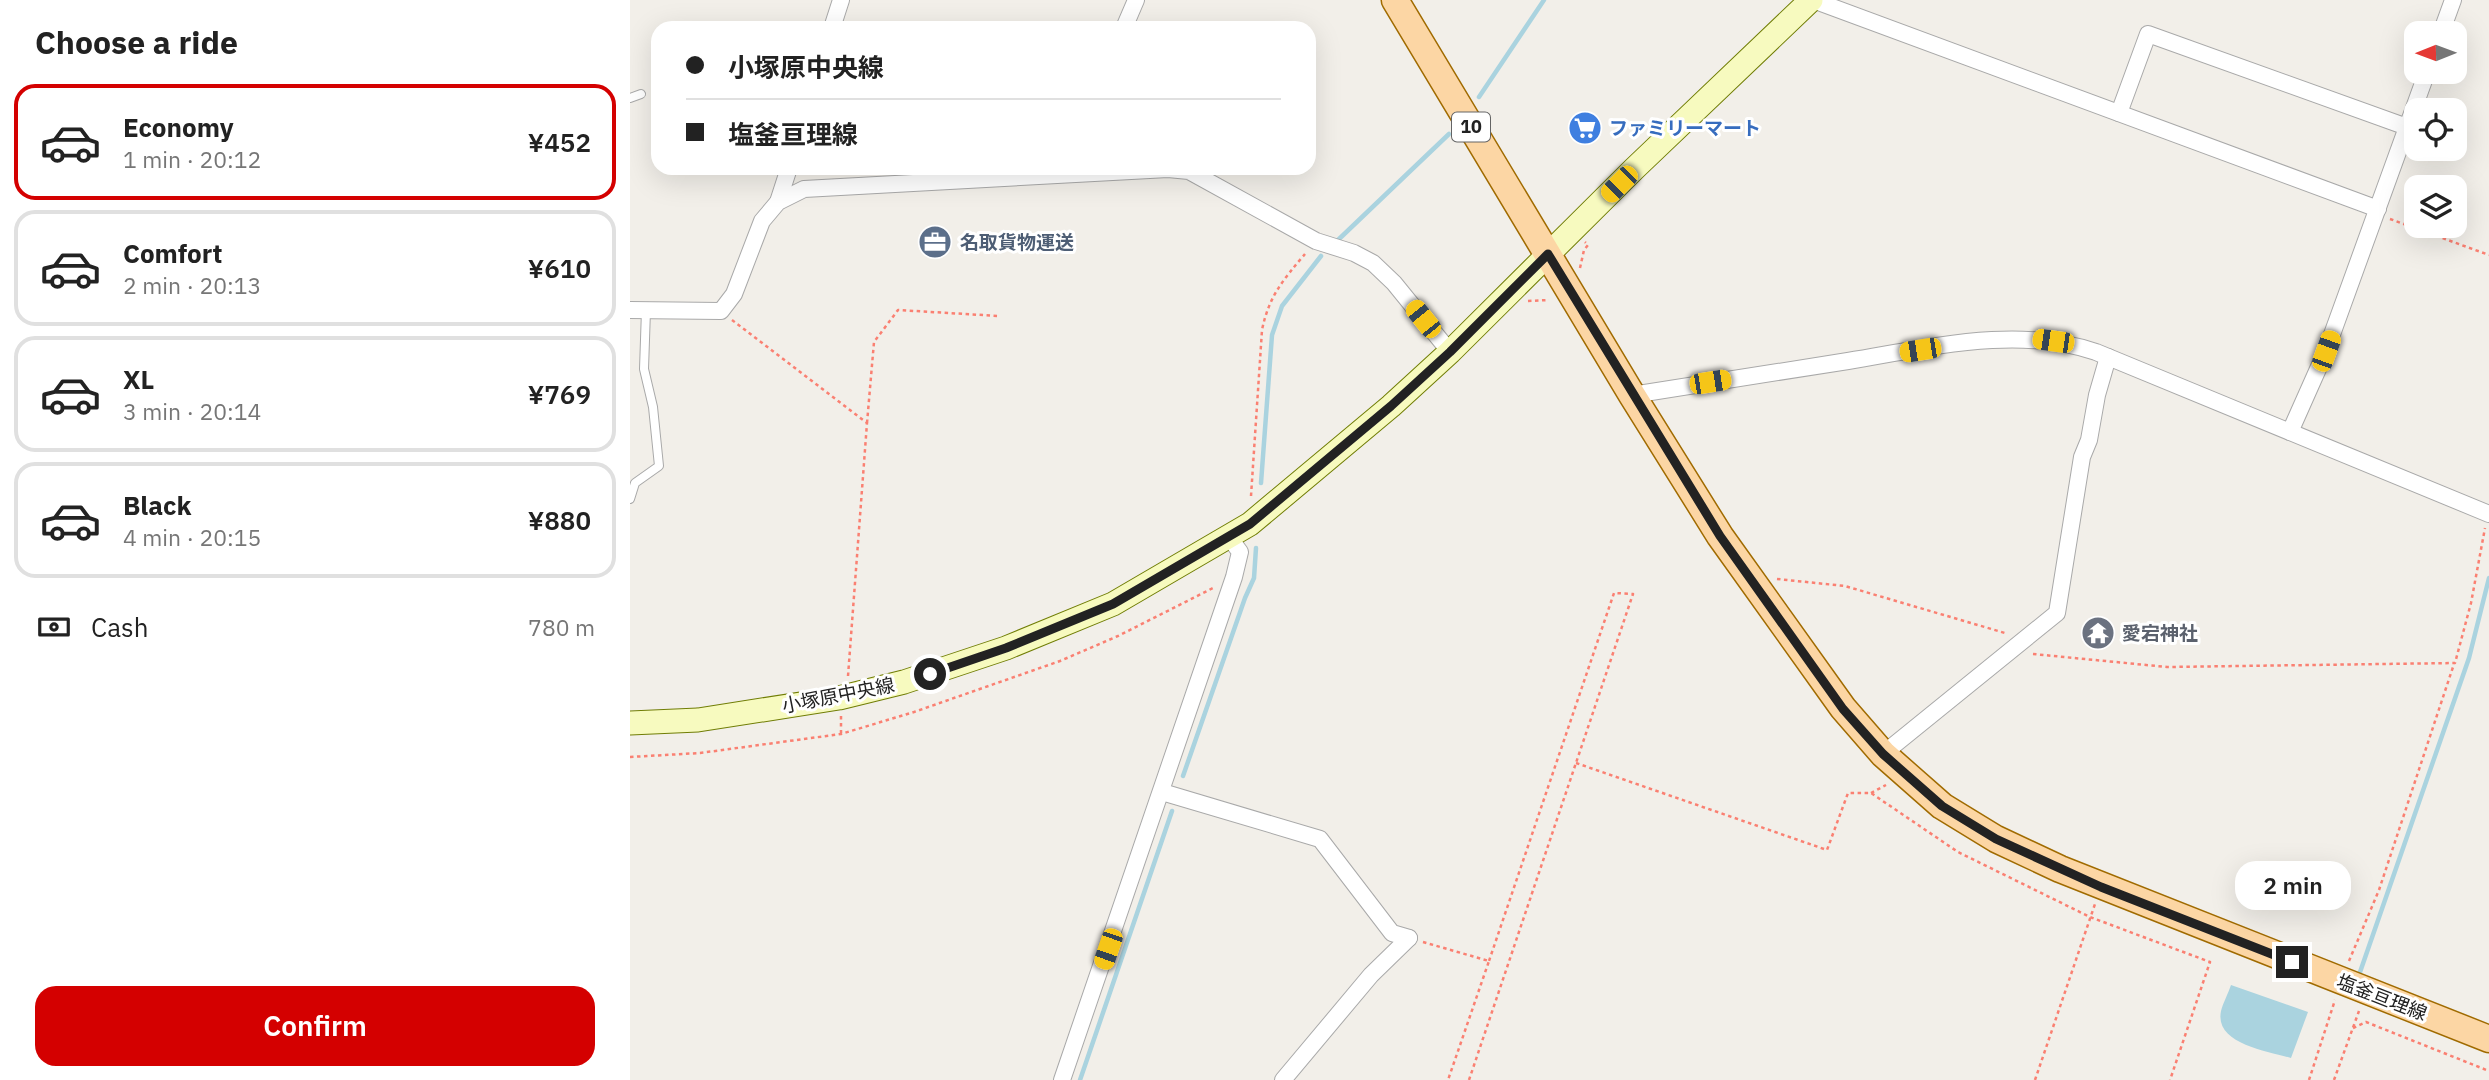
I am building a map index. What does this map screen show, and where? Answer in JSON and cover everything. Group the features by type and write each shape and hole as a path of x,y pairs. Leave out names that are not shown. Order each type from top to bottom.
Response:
{"main road":[{"name":"塩釜亘理線","path":"1395,0 1632,395 1720,536 1843,709 1883,754 1942,806 1985,832 2101,887 2489,1039"}],"street":[{"path":"834,21 841,0"},
{"path":"1127,21 1136,0"},
{"path":"1812,0 2377,211"},
{"name":"小塚原中央線","path":"630,723 698,720 846,696 904,682 1006,648 1113,604 1229,537 1250,524 1391,406 1450,352 1812,0"},
{"path":"2445,21 2453,0"},
{"path":"2119,113 2148,34 2404,126"},
{"path":"2290,432 2326,351 2404,135"},
{"path":"638,310 721,311 734,294 762,221 778,202 787,175"},
{"path":"778,202 804,189 1010,175"},
{"path":"1196,175 1316,241 1354,253 1373,263 1394,283 1450,352"},
{"path":"1632,395 1972,341 2035,339 2072,344 2488,513"},
{"path":"1883,754 2057,613 2082,457 2089,440 2097,395 2108,357"},
{"path":"1062,1080 1234,576 1240,552 1229,537"},
{"path":"1162,792 1321,839 1392,933 1409,938 1371,975 1283,1080"}],"lane":[{"path":"630,98 641,94"},
{"path":"630,499 635,483 659,466 638,310"}],"path":[{"path":"2377,211 2489,255"},
{"path":"1250,524 1262,330 1266,309 1275,290 1316,241"},
{"path":"1579,273 1584,250 1588,246"},
{"path":"1527,301 1551,300"},
{"path":"846,696 874,342 898,310 999,316"},
{"path":"721,311 867,423"},
{"path":"2309,1080 2340,981 2379,890 2455,663 2471,603 2488,513"},
{"path":"1775,579 1845,586 2025,639"},
{"path":"1448,1080 1614,593 1633,594 1469,1080"},
{"path":"2009,652 2167,667 2455,663"},
{"path":"1576,763 1827,849 1848,793 1871,793 1958,852 2091,917 2210,962 2170,1080"},
{"path":"2035,1080 2101,887"},
{"path":"1409,938 1489,961"},
{"path":"2334,1080 2366,992"},
{"path":"2353,1028 2366,1022 2489,1071"}],"water":[{"path":"2231,985 2308,1012 2291,1058 2257,1049 2234,1039 2226,1031 2221,1022 2221,1011"}],"waterway":[{"path":"1479,97 1544,0"},
{"path":"1338,240 1449,134"},
{"path":"1261,483 1272,335 1282,306 1321,256"},
{"path":"1183,776 1254,578 1256,548"},
{"path":"2359,975 2469,658 2489,578"},
{"path":"1080,1080 1172,811"}],"place":[{"name":"ファミリーマート","path":"1585,128"},
{"name":"名取貨物運送","path":"935,242"},
{"name":"愛宕神社","path":"2098,633"}],"route":[{"path":"930,674 1006,648 1113,604 1250,524 1391,406 1450,352 1548,254 1720,536 1843,709 1883,754 1942,806 1996,839 2101,887 2292,962"}]}
